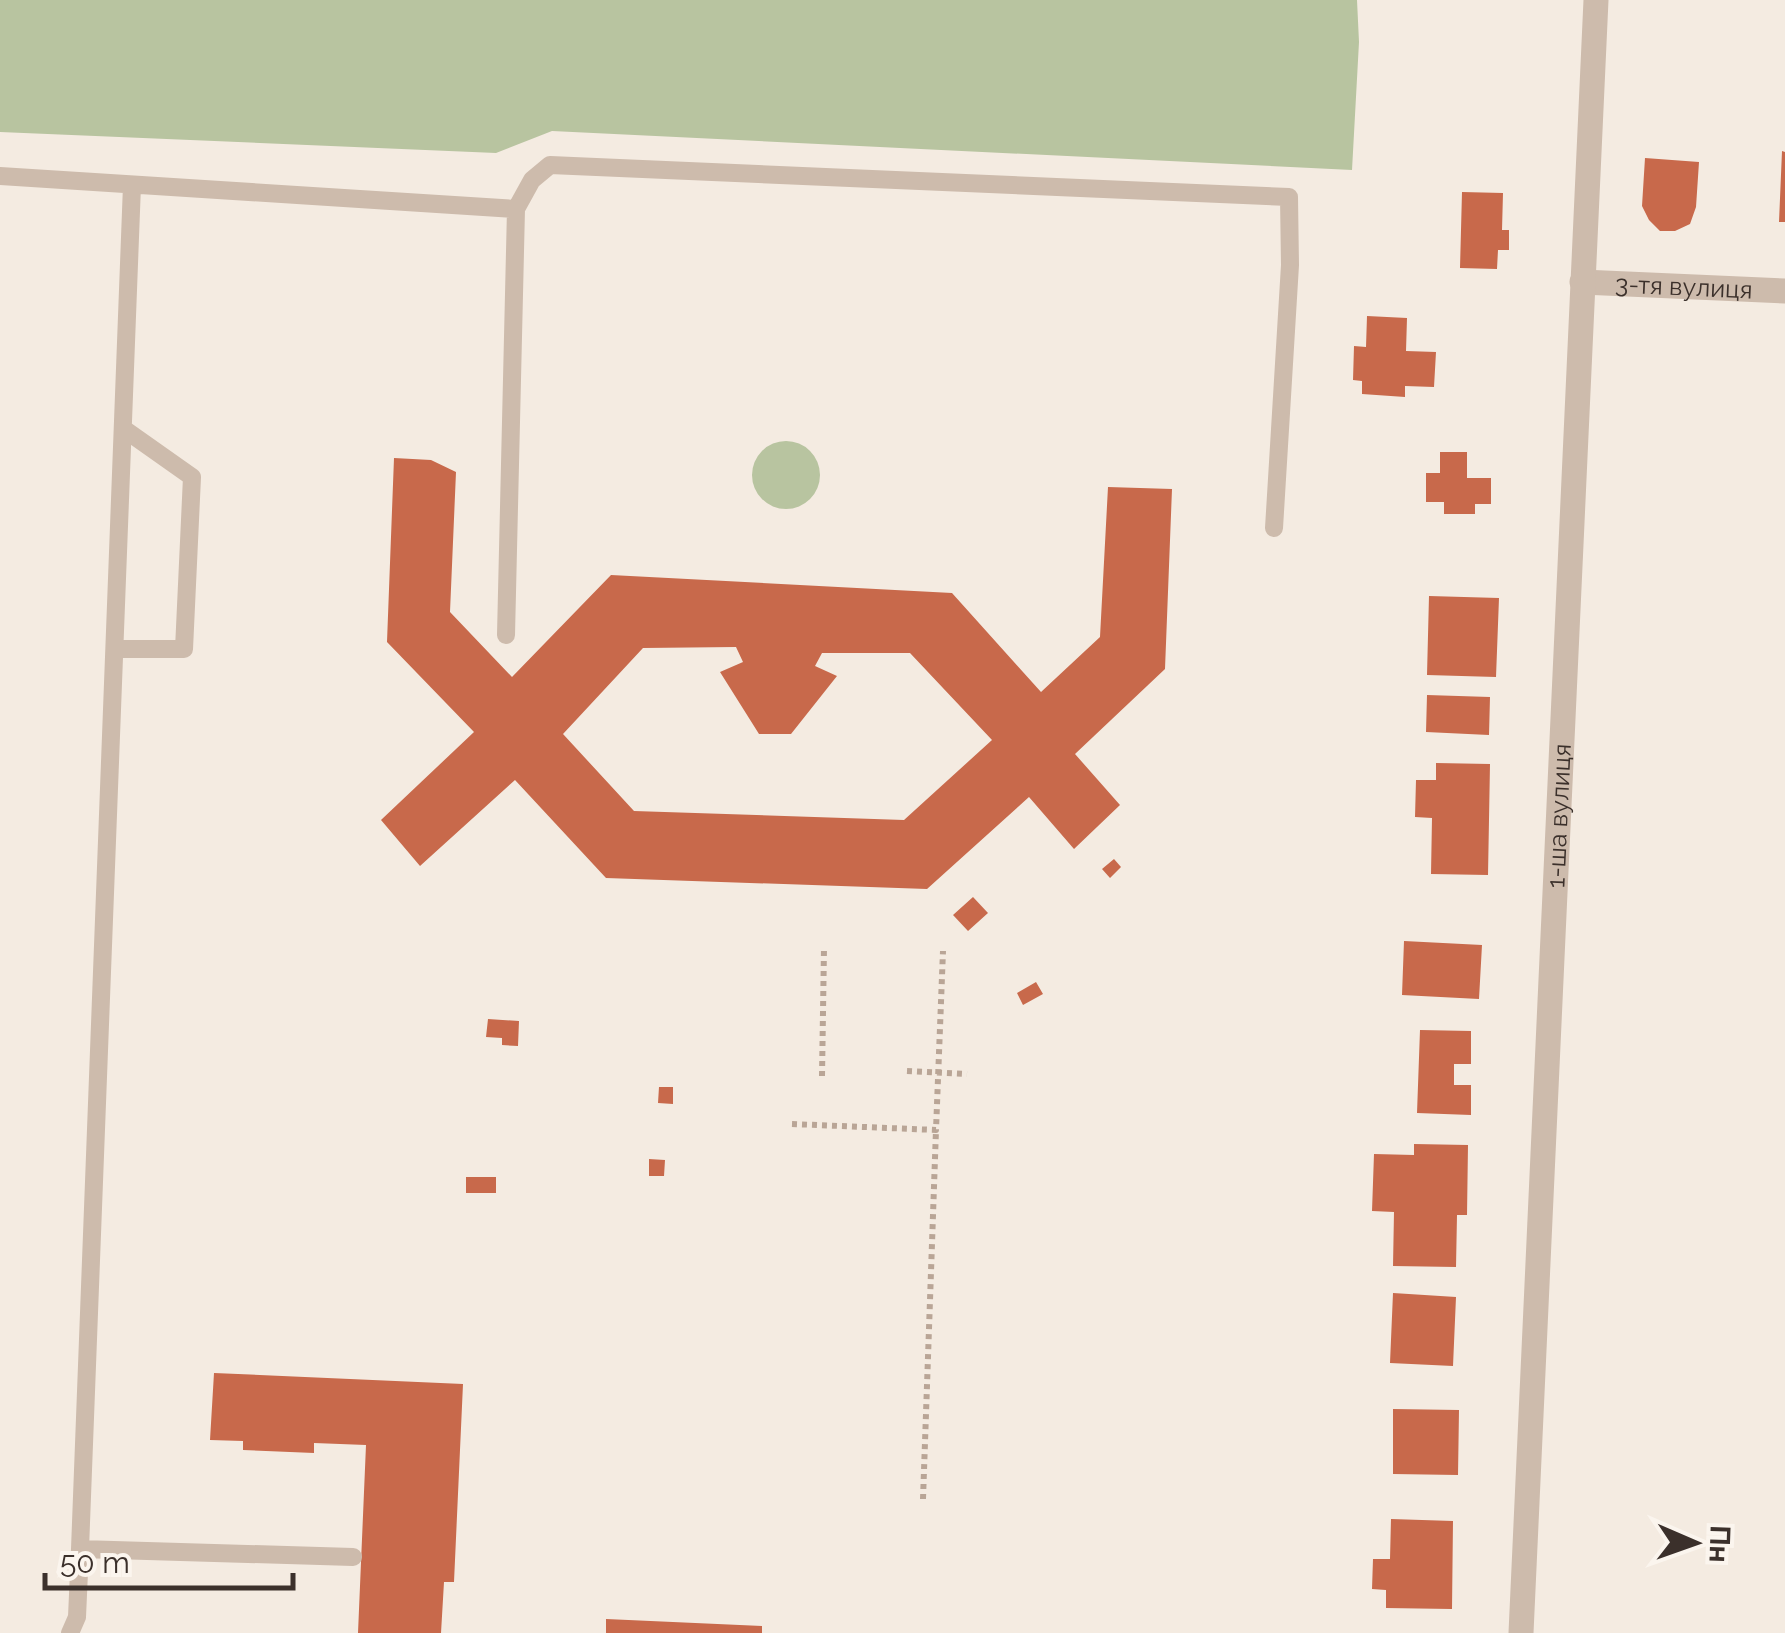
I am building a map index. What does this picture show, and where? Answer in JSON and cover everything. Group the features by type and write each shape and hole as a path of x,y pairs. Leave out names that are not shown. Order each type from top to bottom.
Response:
{"street":[{"name":"1-ша вулиця","path":"1520,1633 1596,0"},
{"name":"3-тя вулиця","path":"1582,282 1785,291"}],"lane":[{"path":"506,635 516,209 532,180 550,165 1289,197 1290,266 1274,528"},
{"path":"0,176 516,209"},
{"path":"70,1633 77,1617 80,1548 132,185"},
{"path":"115,649 184,650 192,477 124,428"},
{"path":"80,1548 353,1558"}],"path":[{"path":"822,1076 824,948"},
{"path":"923,1499 943,951"},
{"path":"907,1072 967,1074"},
{"path":"792,1124 936,1130"}],"green space":[{"path":"0,0 1357,0 1359,42 1352,170 552,131 496,153 0,132"},
{"path":"786,441 810,451 820,475 810,499 786,509 762,499 752,475 762,451"}],"building":[{"path":"1782,151 1785,222 1779,222"},
{"path":"1645,158 1699,162 1696,207 1690,224 1675,231 1660,231 1649,220 1642,206"},
{"path":"1462,192 1503,193 1502,230 1509,230 1509,250 1498,250 1497,269 1460,268"},
{"path":"1367,316 1407,318 1406,351 1436,352 1434,387 1405,386 1405,397 1362,394 1362,381 1353,380 1354,346 1366,347"},
{"path":"1440,452 1467,452 1467,478 1491,478 1491,504 1475,504 1475,514 1444,514 1444,502 1426,502 1426,473 1440,473"},
{"path":"394,458 431,460 456,472 450,612 512,677 611,575 952,593 1041,692 1100,637 1108,487 1172,489 1165,669 1075,754 1120,805 1074,849 1029,797 927,889 606,878 515,780 420,866 381,820 474,732 387,642","holes":["736,647 743,662 720,672 759,734 791,734 837,676 815,666 822,653 910,653 992,740 904,820 634,811 563,734 643,648"]},
{"path":"1429,596 1499,598 1496,677 1427,675"},
{"path":"1427,695 1490,697 1489,735 1426,732"},
{"path":"1436,763 1490,764 1488,875 1431,874 1432,818 1415,817 1416,780 1436,780"},
{"path":"1114,859 1121,867 1110,878 1102,869"},
{"path":"973,897 988,913 968,931 953,915"},
{"path":"1404,941 1482,945 1479,999 1402,995"},
{"path":"1036,982 1043,994 1023,1005 1017,993"},
{"path":"488,1019 519,1021 518,1046 502,1045 502,1038 486,1037"},
{"path":"1420,1030 1471,1031 1471,1064 1454,1064 1454,1085 1471,1085 1471,1115 1417,1113"},
{"path":"659,1087 673,1087 673,1104 658,1103"},
{"path":"1414,1144 1468,1145 1467,1215 1457,1215 1456,1267 1393,1266 1394,1212 1372,1211 1374,1154 1414,1155"},
{"path":"649,1159 665,1160 664,1176 649,1176"},
{"path":"466,1177 496,1177 496,1193 466,1193"},
{"path":"1393,1293 1456,1297 1453,1366 1390,1363"},
{"path":"214,1373 463,1384 454,1582 444,1582 441,1633 358,1633 366,1445 314,1443 314,1453 243,1450 243,1441 210,1440"},
{"path":"1393,1409 1459,1410 1458,1475 1393,1474"},
{"path":"1391,1519 1453,1521 1452,1609 1386,1608 1386,1590 1372,1589 1373,1559 1390,1559"},
{"path":"606,1619 762,1626 762,1633 606,1633"}]}
